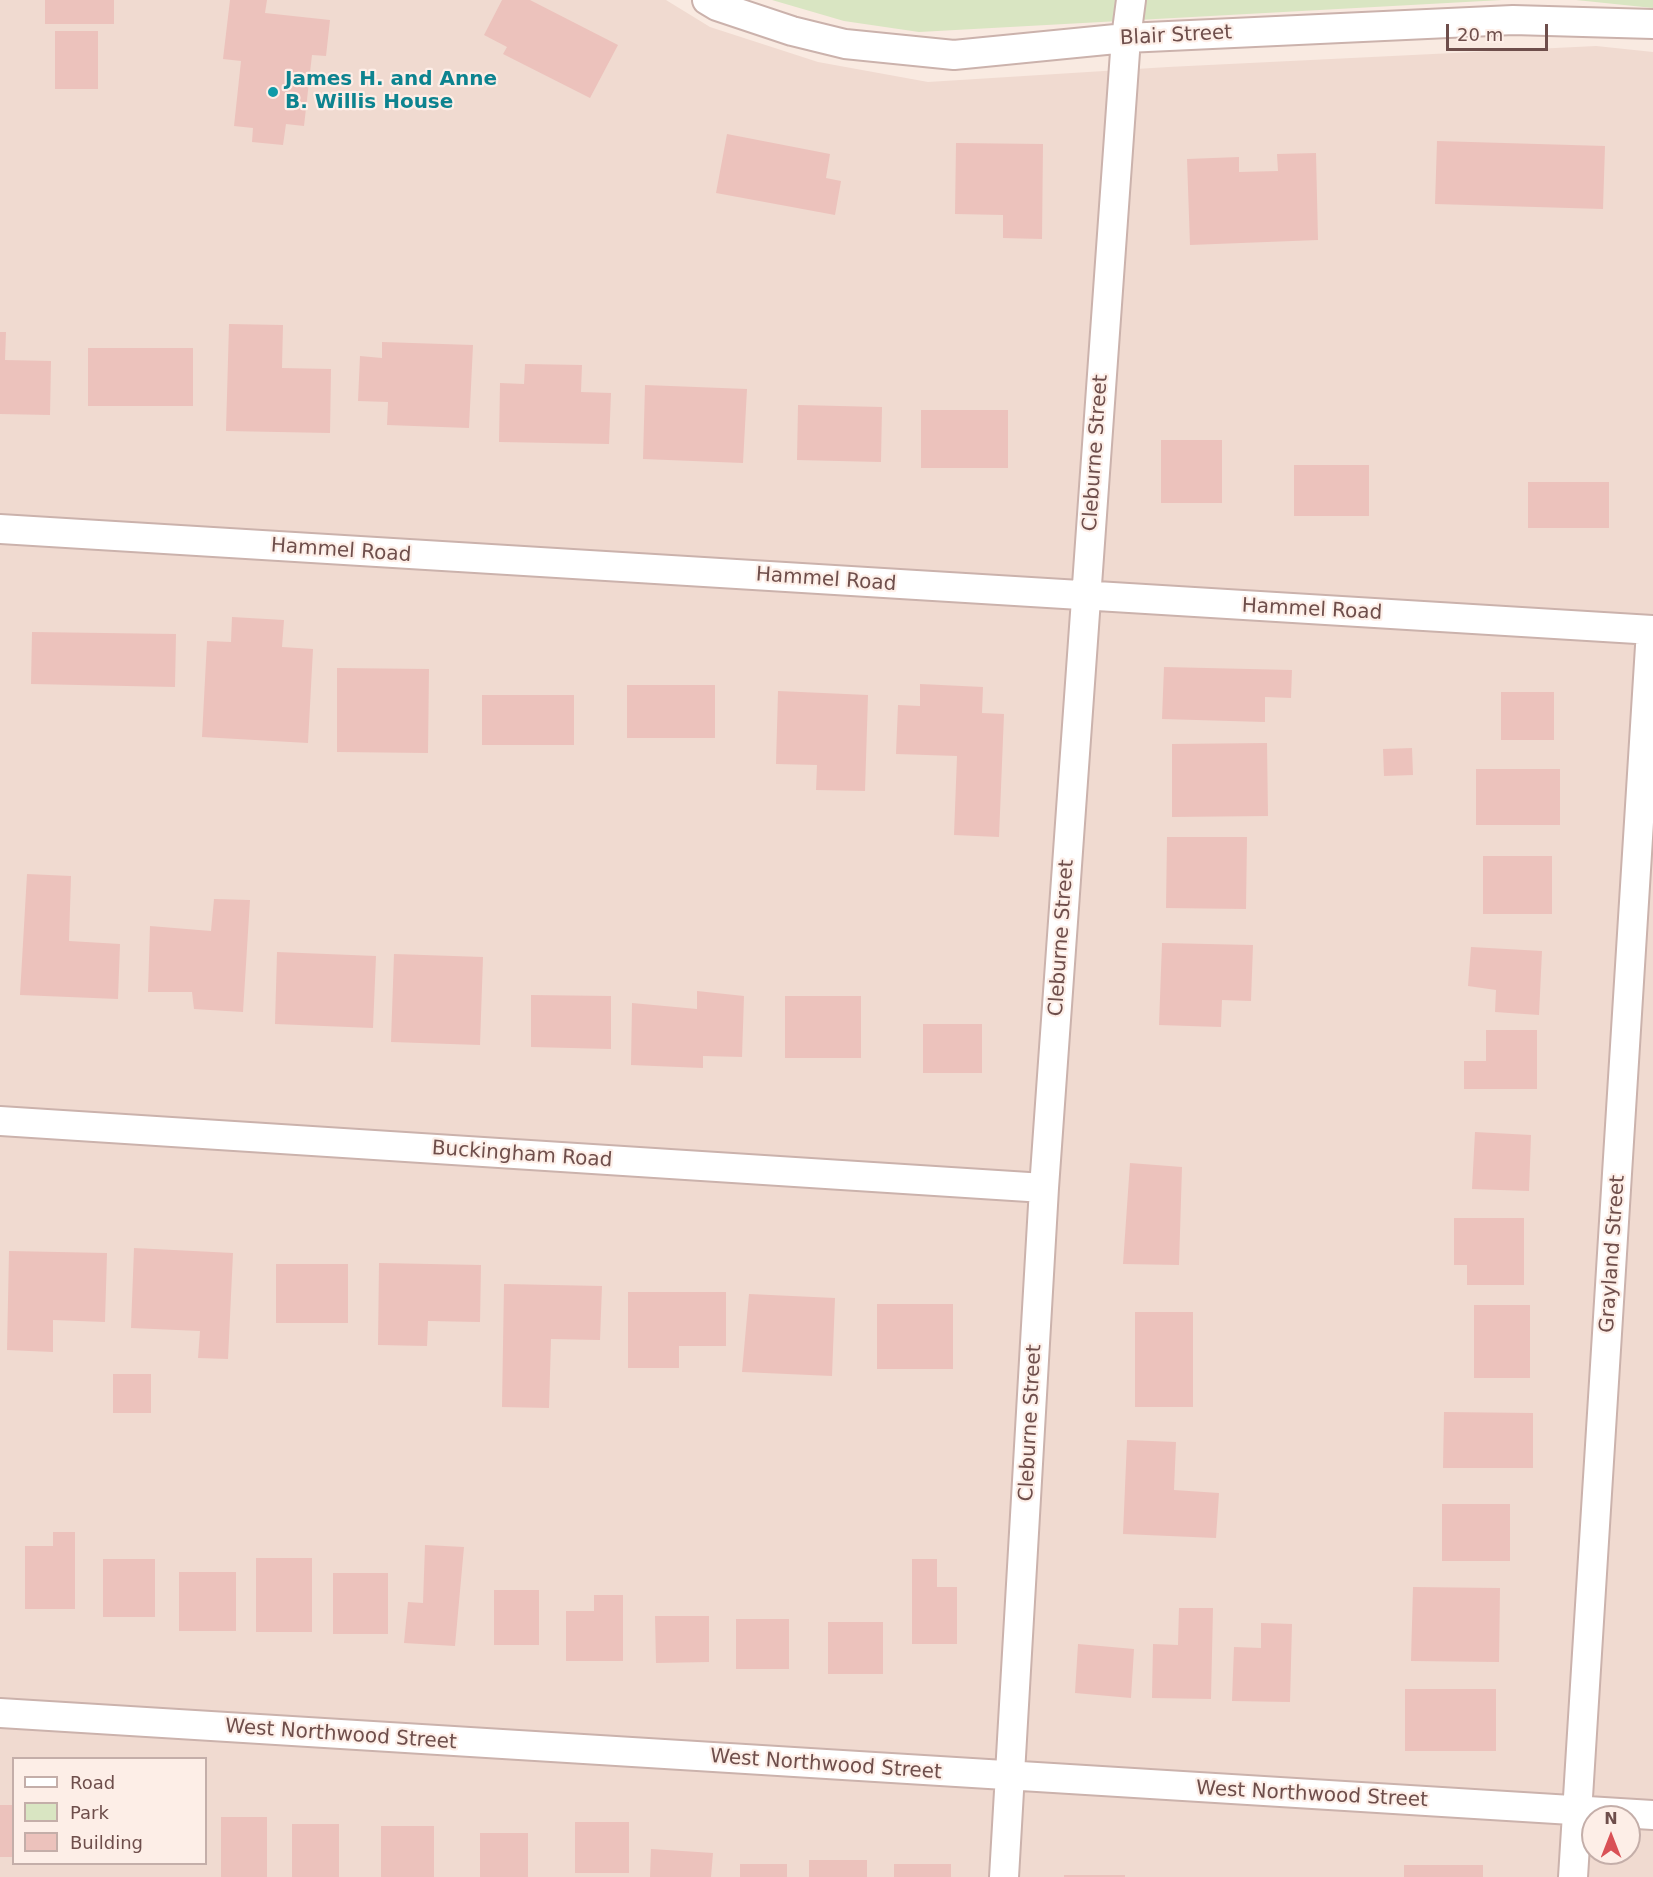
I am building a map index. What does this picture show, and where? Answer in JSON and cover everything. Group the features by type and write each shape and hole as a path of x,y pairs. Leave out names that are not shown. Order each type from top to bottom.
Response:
{"street":[{"name":"Blair Street","path":"707,0 717,6 792,31 845,44 954,55 1126,38 1513,20 1653,24"},
{"name":"Cleburne Street","path":"1004,1877 1044,1188 1126,38 1131,0"},
{"name":"Hammel Road","path":"0,530 1652,630"},
{"name":"Grayland Street","path":"1573,1877 1652,630"},
{"name":"Buckingham Road","path":"0,1121 1044,1188"},
{"name":"West Northwood Street","path":"0,1713 1653,1815"}],"shaded area":[{"path":"0,0 666,0 710,27 818,62 928,82 1168,67 1596,46 1653,52 1653,1877 0,1877"}],"green space":[{"path":"772,0 1502,0 919,32 844,21"},
{"path":"1576,0 1653,0 1653,8"}],"building":[{"path":"45,0 114,0 114,24 45,24"},
{"name":"James H. and Anne B. Willis House","path":"230,0 267,0 265,13 330,20 326,56 312,55 304,126 286,124 283,145 252,142 253,128 234,126 241,61 223,59"},
{"path":"502,0 530,0 618,45 590,98 503,54 507,47 484,35"},
{"path":"55,31 98,31 98,89 55,89"},
{"path":"727,134 830,154 826,178 841,181 835,215 716,193"},
{"path":"1437,141 1605,146 1603,209 1435,204"},
{"path":"956,143 1043,144 1042,239 1003,238 1003,215 955,214"},
{"path":"1316,153 1318,240 1190,245 1187,159 1239,157 1239,172 1278,171 1277,154"},
{"path":"229,324 283,325 282,368 331,369 330,433 226,431"},
{"path":"0,332 6,332 5,360 51,361 50,415 0,414"},
{"path":"382,342 473,345 469,428 387,425 388,402 358,401 360,356 382,358"},
{"path":"88,348 193,348 193,406 88,406"},
{"path":"525,364 582,365 581,392 611,393 609,444 499,442 500,383 524,384"},
{"path":"645,385 747,389 743,463 643,459"},
{"path":"798,405 882,407 881,462 797,460"},
{"path":"921,410 1008,410 1008,468 921,468"},
{"path":"1161,440 1222,440 1222,503 1161,503"},
{"path":"1294,465 1369,465 1369,516 1294,516"},
{"path":"1528,482 1609,482 1609,528 1528,528"},
{"path":"232,617 284,620 282,647 313,649 308,743 202,737 207,641 231,642"},
{"path":"32,632 176,634 175,687 31,684"},
{"path":"1164,667 1292,670 1291,698 1265,697 1265,722 1162,719"},
{"path":"337,668 429,669 428,753 337,752"},
{"path":"920,684 983,687 982,713 1004,714 999,837 954,835 957,756 896,754 898,705 920,706"},
{"path":"627,685 715,685 715,738 627,738"},
{"path":"778,691 868,695 865,791 816,790 817,765 776,764"},
{"path":"1501,692 1554,692 1554,740 1501,740"},
{"path":"482,695 574,695 574,745 482,745"},
{"path":"1267,743 1268,816 1172,817 1172,744"},
{"path":"1412,748 1413,775 1384,776 1383,749"},
{"path":"1476,769 1560,769 1560,825 1476,825"},
{"path":"1167,837 1247,837 1246,909 1166,908"},
{"path":"1483,856 1552,856 1552,914 1483,914"},
{"path":"27,874 71,876 69,941 120,944 118,999 20,995"},
{"path":"214,899 250,900 243,1012 194,1009 192,992 148,992 150,926 211,931"},
{"path":"1162,943 1253,945 1251,1001 1222,1000 1221,1027 1159,1025"},
{"path":"1471,947 1542,951 1539,1015 1495,1012 1496,990 1468,986"},
{"path":"277,952 376,956 373,1028 275,1024"},
{"path":"394,954 483,957 480,1045 391,1042"},
{"path":"697,991 744,996 742,1057 703,1056 703,1068 631,1065 632,1003 697,1009"},
{"path":"531,995 611,996 611,1049 531,1047"},
{"path":"785,996 861,996 861,1058 785,1058"},
{"path":"923,1024 982,1024 982,1073 923,1073"},
{"path":"1486,1030 1537,1030 1537,1089 1464,1089 1464,1061 1486,1061"},
{"path":"1475,1132 1531,1135 1529,1191 1472,1189"},
{"path":"1130,1163 1182,1167 1179,1265 1123,1264"},
{"path":"1454,1218 1524,1218 1524,1285 1467,1285 1467,1265 1454,1265"},
{"path":"134,1248 233,1253 228,1359 198,1358 200,1331 131,1328"},
{"path":"9,1251 107,1253 105,1322 53,1320 53,1352 7,1350"},
{"path":"379,1263 481,1265 480,1322 428,1321 427,1346 378,1345"},
{"path":"276,1264 348,1264 348,1323 276,1323"},
{"path":"504,1284 602,1286 600,1340 551,1339 549,1408 502,1407"},
{"path":"628,1292 726,1292 726,1346 679,1346 679,1368 628,1368"},
{"path":"749,1294 835,1298 832,1376 742,1372"},
{"path":"877,1304 953,1304 953,1369 877,1369"},
{"path":"1474,1305 1530,1305 1530,1378 1474,1378"},
{"path":"1135,1312 1193,1312 1193,1407 1135,1407"},
{"path":"113,1374 151,1374 151,1413 113,1413"},
{"path":"1444,1412 1533,1413 1533,1468 1443,1468"},
{"path":"1127,1440 1176,1442 1174,1490 1219,1493 1216,1538 1123,1534"},
{"path":"1442,1504 1510,1504 1510,1561 1442,1561"},
{"path":"53,1532 75,1532 75,1609 25,1609 25,1546 53,1546"},
{"path":"425,1545 464,1547 455,1646 404,1643 408,1602 423,1603"},
{"path":"256,1558 312,1558 312,1632 256,1632"},
{"path":"103,1559 155,1559 155,1617 103,1617"},
{"path":"912,1559 937,1559 937,1587 957,1587 957,1644 912,1644"},
{"path":"179,1572 236,1572 236,1631 179,1631"},
{"path":"333,1573 388,1573 388,1634 333,1634"},
{"path":"1413,1587 1500,1588 1499,1662 1411,1661"},
{"path":"494,1590 539,1590 539,1645 494,1645"},
{"path":"594,1595 623,1595 623,1661 566,1661 566,1611 594,1611"},
{"path":"1179,1608 1213,1608 1211,1699 1152,1698 1153,1644 1178,1645"},
{"path":"655,1616 709,1616 709,1662 656,1663"},
{"path":"736,1619 789,1619 789,1669 736,1669"},
{"path":"828,1622 883,1622 883,1674 828,1674"},
{"path":"1261,1623 1292,1624 1290,1702 1232,1701 1234,1647 1261,1648"},
{"path":"1078,1644 1134,1649 1131,1698 1075,1693"},
{"path":"1405,1689 1496,1689 1496,1751 1405,1751"},
{"path":"0,1805 12,1805 12,1857 0,1857"},
{"path":"221,1817 267,1817 267,1877 221,1877"},
{"path":"575,1822 629,1822 629,1873 575,1873"},
{"path":"292,1824 339,1824 339,1877 292,1877"},
{"path":"381,1826 434,1826 434,1877 381,1877"},
{"path":"480,1833 528,1833 528,1877 480,1877"},
{"path":"651,1849 713,1853 711,1877 650,1877"},
{"path":"809,1860 867,1860 867,1877 809,1877"},
{"path":"740,1864 787,1864 787,1877 740,1877"},
{"path":"894,1864 951,1864 951,1877 894,1877"},
{"path":"1404,1865 1483,1865 1483,1877 1404,1877"},
{"path":"1064,1875 1125,1875 1125,1877 1064,1877"}],"place":[{"name":"James H. and Anne B. Willis House","path":"273,92"}]}
